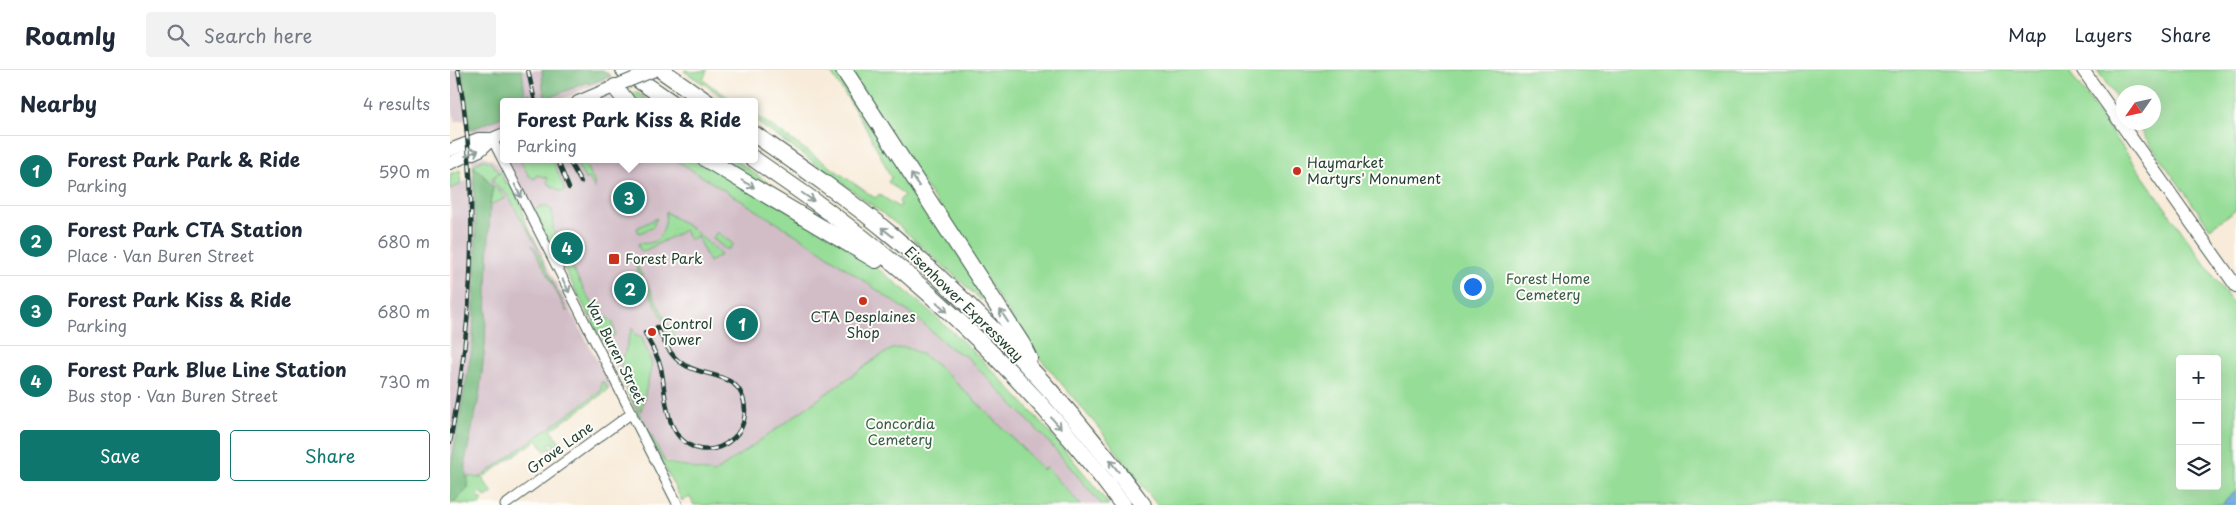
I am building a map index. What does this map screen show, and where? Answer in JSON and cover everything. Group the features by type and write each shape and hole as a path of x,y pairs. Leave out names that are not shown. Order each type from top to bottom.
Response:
{"highway":[{"path":"661,70 701,98"},
{"path":"844,70 1022,344 1036,373"},
{"path":"621,80 626,98"},
{"path":"621,80 662,98"},
{"name":"Eisenhower Expressway","path":"758,137 893,236 946,284 1036,373 1084,428 1143,505"},
{"name":"Eisenhower Expressway","path":"758,162 825,209 906,274 966,329 1037,402 1076,446 1122,505"},
{"path":"713,163 871,257 906,274"}],"main road":[{"path":"586,98 621,80 655,70"},
{"path":"2083,70 2236,286"},
{"path":"450,163 480,150 492,139 500,136"},
{"path":"450,150 478,139 492,139"}],"street":[{"name":"Van Buren Street","path":"492,139 500,155"},
{"name":"Van Buren Street","path":"504,163 678,505"},
{"name":"Grove Lane","path":"504,505 632,413"}],"shaded area":[{"path":"450,70 603,70 613,77 564,98 500,98 500,125 471,137 469,119 455,122 450,97"},
{"path":"483,156 492,159 497,164 514,191 522,206 524,219 543,253 542,256 611,387 482,478 450,505 450,340 454,274 450,189 474,177 472,159"},
{"path":"508,163 680,163 817,248 914,316 950,348 967,357 1047,440 1102,505 1081,505 1045,467 1043,470 1006,431 892,349 714,473 667,461 662,463 624,384 555,251 552,250"},
{"path":"450,209 454,274 450,340"}],"green space":[{"path":"462,70 522,70 525,95 530,93 531,98 500,98 500,118 470,130"},
{"path":"542,70 603,70 611,76 589,84 588,82 548,98 546,98"},
{"path":"707,70 703,80 729,98 725,98 684,71"},
{"path":"829,70 836,70 986,297 981,300 899,226 758,123 758,117 875,198 879,194 898,207 901,205 899,201 904,195 888,182 891,178 855,109"},
{"name":"Forest Home Cemetery","path":"850,70 2068,70 2236,308 2236,490 2222,505 1157,505 1102,432 1029,345"},
{"path":"2097,70 2236,70 2236,210 2210,228 2140,130 2161,130 2161,85 2116,85 2116,97"},
{"path":"636,92 645,98 633,98 632,95"},
{"path":"483,160 489,161 499,172 489,181 473,165"},
{"path":"521,163 554,163 565,190 561,192 547,183 548,178 537,175 535,179 529,176"},
{"path":"576,163 584,163 594,181 595,189 589,178 585,179"},
{"path":"680,163 704,163 826,233 900,286 933,314 996,374 1055,438 1109,505 1102,505 1047,440 967,357 950,348 914,316 817,248"},
{"path":"725,163 740,163 822,221"},
{"path":"473,165 493,186 490,204 485,346 479,397 465,461 468,489 450,505 450,471 473,343 476,241"},
{"path":"460,170 461,184 450,189 450,174"},
{"path":"502,171 505,175 502,178 506,183 509,182 522,206 524,219 540,252 508,196 492,181"},
{"path":"493,186 506,198 490,205 490,204"},
{"path":"541,206 547,206 552,210 553,229 560,244 557,245 561,253 564,252 595,307 590,318 555,251 552,250 535,214 534,210"},
{"path":"666,212 695,231 721,255 709,262 697,236 690,240 685,230 642,252 638,246 639,243 646,244 657,239 665,225"},
{"path":"657,218 652,228 639,233 637,228"},
{"path":"717,232 733,244 729,249 725,249 713,238"},
{"path":"532,245 540,255 567,312"},
{"path":"630,256 632,256 678,342 674,345 663,324 665,323"},
{"path":"599,310 613,323 615,334 610,341 602,340 592,323"},
{"path":"632,328 637,337 641,336 652,364 641,411 622,373 621,365"},
{"name":"Concordia Cemetery","path":"904,347 922,355 946,374 997,422 1043,470 1046,467 1081,505 694,505 690,497 682,501 638,416 624,384 665,462 714,473 878,357 892,349"},
{"path":"601,382 604,382 608,390 551,430 561,445 554,448 553,442 548,445 552,448 545,451 537,440 482,478 493,493 485,497 482,492 478,496 483,500 480,505 451,503 468,489 468,476 479,478 601,391"}],"water":[{"path":"2236,490 2236,505 2222,505"}],"railway":[{"path":"450,442 464,351 471,256 469,162 458,70"},
{"path":"528,70 534,98"},
{"path":"559,163 569,188"},
{"path":"570,163 581,182"},
{"path":"645,333 660,363 669,416 679,436 687,444 703,450 724,445 737,434 743,423 745,414 743,397 737,387 730,381 689,368 676,359 669,351 657,327"}],"place":[{"name":"Haymarket Martyrs' Monument","path":"1297,171"},
{"name":"Forest Park Kiss & Ride","path":"629,198"},
{"name":"Forest Park Blue Line Station","path":"567,248"},
{"name":"Forest Park","path":"614,259"},
{"name":"Forest Park CTA Station","path":"630,289"},
{"name":"CTA Desplaines Shop","path":"863,301"},
{"name":"Forest Park Park & Ride","path":"742,324"},
{"name":"Control Tower","path":"652,332"}]}
